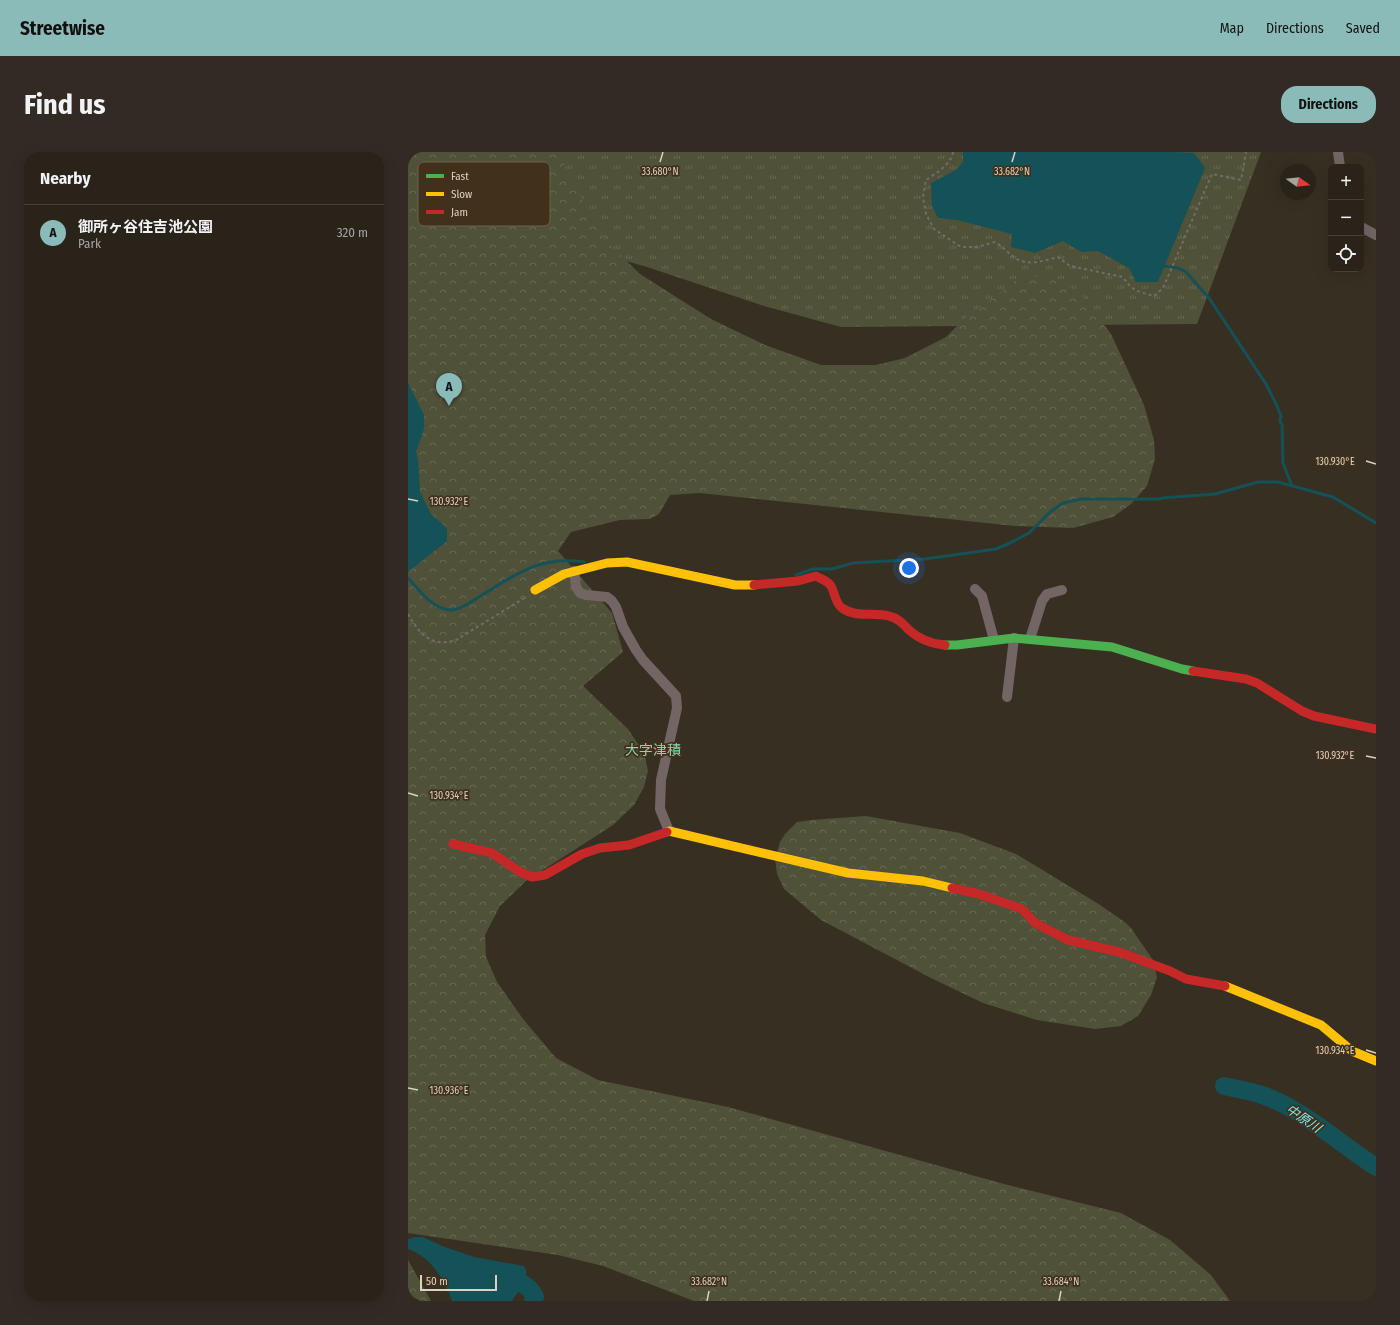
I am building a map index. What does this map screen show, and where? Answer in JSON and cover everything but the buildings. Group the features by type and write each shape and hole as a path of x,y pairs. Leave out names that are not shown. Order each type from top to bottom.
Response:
{"street":[{"path":"1338,152 1340,164"},
{"path":"1364,229 1376,235"},
{"path":"536,590 564,574 607,564 627,562 746,586 784,583 816,576 831,586 840,607 849,612 866,615 889,616 899,620 920,638 933,643 957,645 1014,638 1112,647 1182,670 1246,679 1258,683 1302,711 1314,716 1376,729"},
{"path":"574,571 576,586 580,593 607,597 612,601 636,650 643,660 676,696 678,708 662,780 660,809 669,831"},
{"path":"975,589 982,596 994,640"},
{"path":"1030,639 1042,601 1047,594 1062,590"},
{"path":"1007,697 1014,638"},
{"path":"453,844 492,853 520,872 532,877 545,875 582,854 600,848 629,845 669,831 848,873 923,881 980,894 1022,909 1035,923 1068,940 1119,952 1170,971 1186,979 1221,986 1321,1025 1352,1051 1376,1061"}],"path":[{"path":"953,152 952,156 942,169 926,180 923,196 926,214 934,229 961,247 977,247 995,242 1004,247 1016,259 1033,263 1058,257 1070,266 1122,277 1135,291 1154,296 1163,288 1212,174 1241,180 1246,152"},
{"path":"408,614 414,625 424,636 431,640 449,642 456,640 536,590"}],"green space":[{"path":"408,152 1261,152 1197,324 841,327 764,306 644,266 496,226 550,226 550,162 418,162 418,172"},
{"path":"408,152 559,152 572,182 606,241 640,274 711,319 765,345 821,365 876,365 905,358 946,337 966,317 1016,280 1044,275 1078,291 1111,334 1144,405 1154,440 1155,459 1147,486 1131,504 1113,517 1073,528 1015,526 700,493 670,495 659,514 650,519 620,520 571,532 558,551 612,613 623,652 583,686 628,729 644,753 648,771 644,787 634,805 613,825 526,881 500,906 485,935 486,957 497,982 523,1019 556,1058 598,1080 728,1107 1004,1184 1121,1213 1170,1240 1211,1275 1230,1301 694,1301 603,1266 558,1255 408,1233"},
{"path":"866,816 960,833 1016,854 1097,903 1126,923 1153,960 1157,977 1151,995 1138,1016 1121,1026 1095,1029 1037,1020 983,1003 931,978 821,920 784,889 777,874 775,859 780,842 785,834 797,822"},
{"path":"408,1260 431,1301 408,1301"}],"water":[{"path":"963,152 1194,153 1205,168 1158,282 1136,282 1129,268 1098,251 1081,252 1063,241 1035,253 1011,247 1012,234 957,220 938,218 932,206 931,183 956,170 963,162"},
{"path":"408,383 424,415 424,429 416,452 420,492 431,514 447,528 447,541 408,572"},
{"path":"423,1237 442,1246 474,1257 524,1266 526,1275 523,1284 512,1301 452,1301 441,1277 436,1270 423,1257 408,1249 408,1239"}],"waterway":[{"path":"1163,266 1178,268 1186,272 1209,298 1266,384 1281,416 1280,422 1282,424 1283,463 1292,486"},
{"path":"796,575 813,569 832,569 853,563 925,559 996,549 1029,533 1050,512 1063,503 1082,499 1160,499 1215,494 1258,482 1278,482 1333,497 1376,523"},
{"path":"408,578 432,603 438,607 451,610 458,609 516,574 540,564 554,561 584,562"},
{"name":"中原川","path":"1224,1086 1255,1093 1280,1102 1322,1128 1376,1167"},
{"path":"499,1278 515,1281 529,1288 535,1297 533,1301"}],"traffic: fast":[{"path":"945,645 957,645 1014,638 1112,647 1182,669 1193,671"}],"traffic: slow":[{"path":"535,590 564,574 607,563 627,562 735,585 754,585"},
{"path":"667,832 669,831 848,873 923,881 952,888"},
{"path":"1225,986 1321,1025 1352,1051 1376,1061"}],"traffic: jam":[{"path":"754,585 798,581 816,576 830,584 838,603 847,611 859,614 883,615 895,618 921,638 935,644 945,645"},
{"path":"1193,671 1246,679 1257,683 1302,711 1314,716 1376,729"},
{"path":"453,844 492,853 520,872 532,877 545,875 582,854 600,848 629,845 667,832"},
{"path":"952,888 979,894 1022,909 1035,923 1068,940 1119,952 1170,971 1186,979 1225,986"}],"place":[{"name":"御所ヶ谷住吉池公園","path":"449,406"}],"district":[{"name":"大字津積","path":"653,750"}]}
